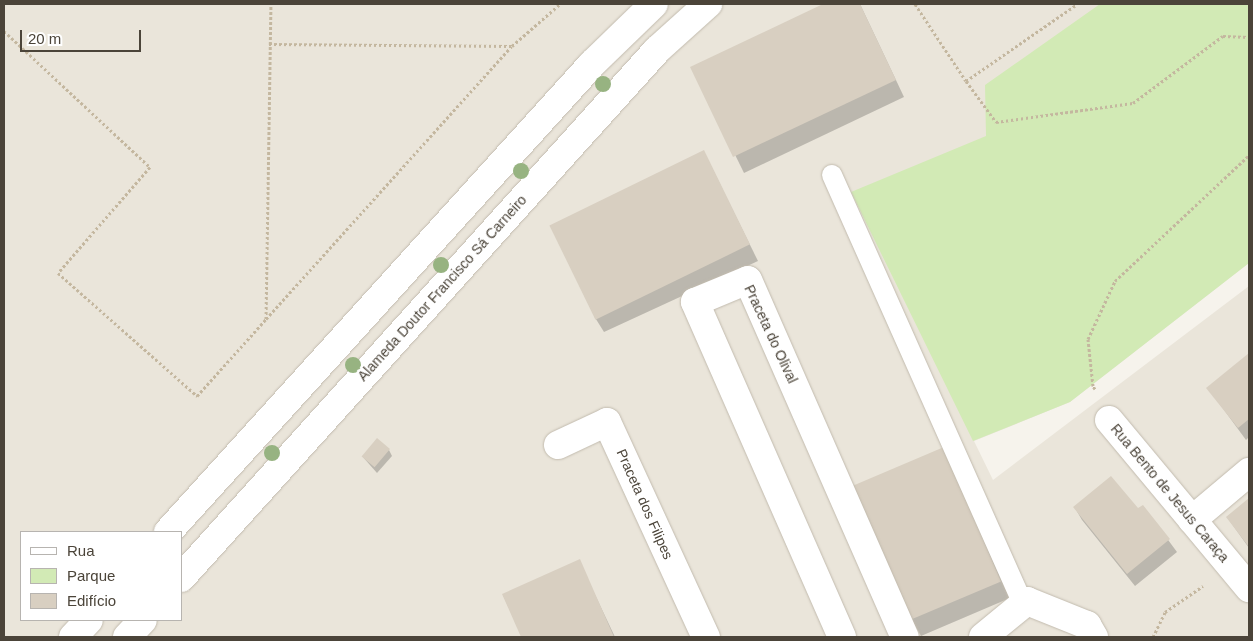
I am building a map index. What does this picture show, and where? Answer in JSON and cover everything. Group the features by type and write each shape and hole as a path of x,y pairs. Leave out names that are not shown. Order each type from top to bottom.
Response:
{"street":[{"path":"169,531 592,64 654,4"},
{"name":"Alameda Doutor Francisco Sá Carneiro","path":"182,577 657,50 708,4"},
{"name":"Praceta do Olival","path":"842,637 695,302 748,280 905,637"},
{"name":"Rua Bento de Jesus Caraça","path":"1109,420 1249,588"},
{"name":"Praceta dos Filipes","path":"558,445 608,422 706,637"},
{"path":"1192,520 1249,472"},
{"path":"983,637 1027,601 1091,631"},
{"path":"73,637 88,621"},
{"path":"127,637 142,621"}],"lane":[{"path":"832,175 1023,604"}],"path":[{"path":"266,319 271,4"},
{"path":"4,31 150,168 58,273 197,396 512,46 560,4"},
{"path":"915,4 966,81 996,122 1132,103 1223,36 1249,37"},
{"path":"966,81 1077,4"},
{"path":"269,44 512,46"},
{"path":"1109,420 1111,409 1093,386 1088,339 1115,281 1249,155"},
{"path":"1153,637 1164,612 1230,566"}],"shaded area":[{"path":"4,4 1249,4 1249,263 1070,402 974,441 993,480 1249,286 1249,637 4,637"}],"green space":[{"path":"1100,4 1249,4 1249,263 1070,402 973,441 851,192 986,136 985,85"}],"building":[{"path":"823,4 860,4 896,80 733,157 690,67"},
{"path":"704,150 750,244 595,320 549,225"},
{"path":"1249,353 1249,419 1238,428 1206,388"},
{"path":"377,438 390,449 375,467 362,456"},
{"path":"944,447 1001,581 910,620 853,486"},
{"path":"1111,476 1138,508 1143,505 1170,539 1127,574 1073,507"},
{"path":"1249,498 1249,547 1226,517"},
{"path":"580,559 614,637 521,637 502,594"}]}
